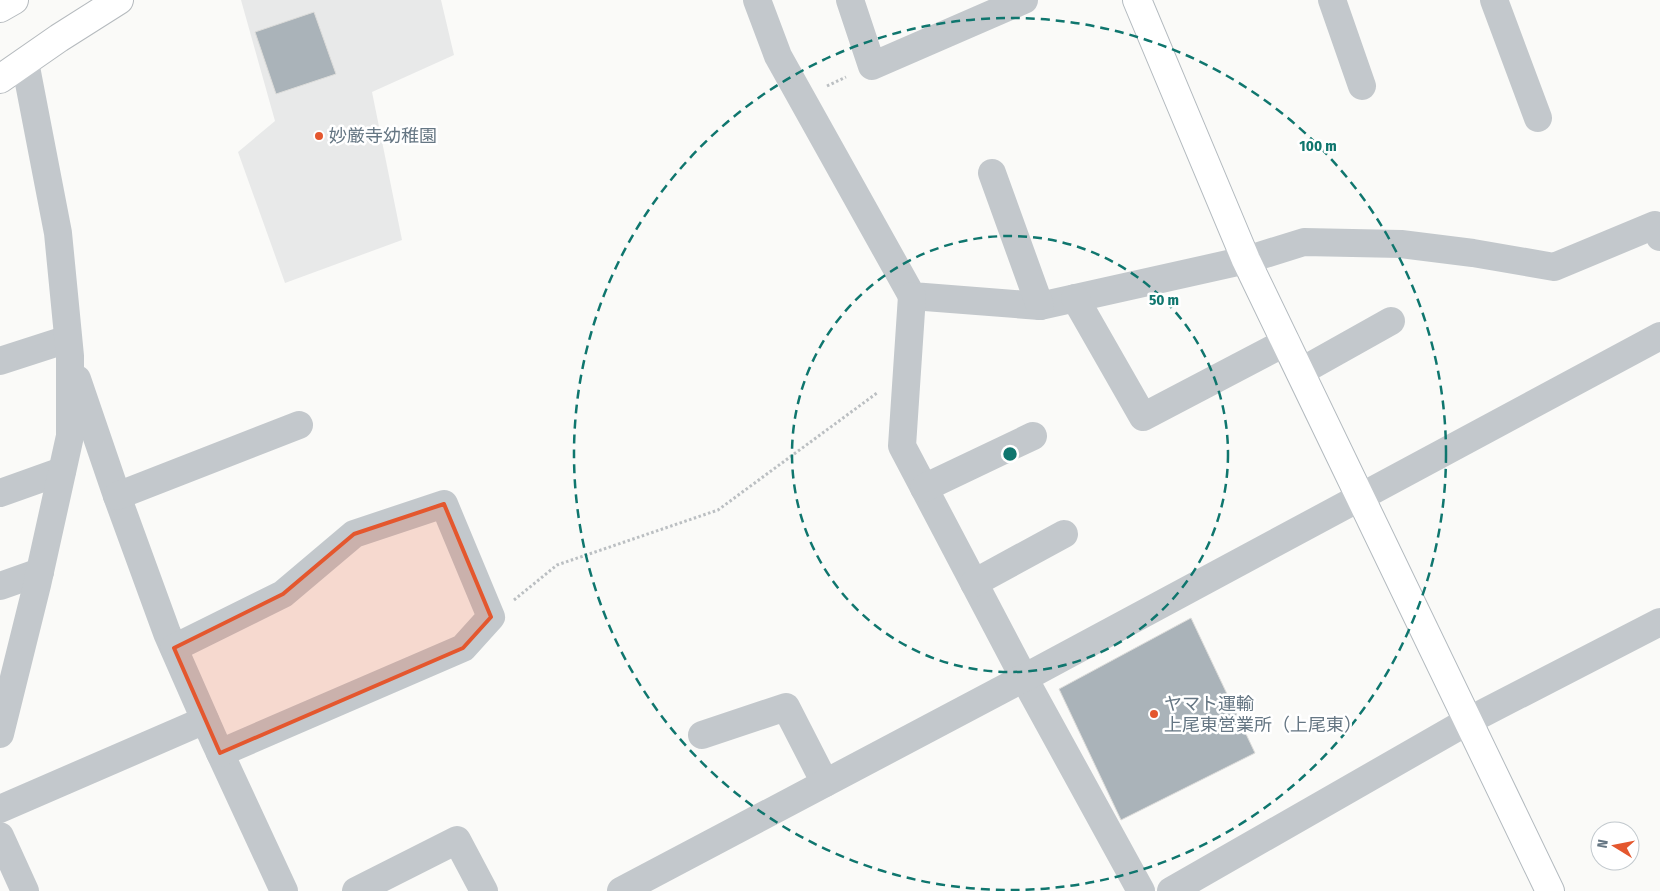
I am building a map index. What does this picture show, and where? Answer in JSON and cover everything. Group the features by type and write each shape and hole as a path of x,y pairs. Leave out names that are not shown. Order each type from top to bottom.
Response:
{"street":[{"path":"0,8 14,0"},
{"path":"0,79 59,38 119,0"},
{"path":"757,0 778,56 912,296 902,446 1024,678 1141,891"},
{"path":"850,0 872,66 1024,0"},
{"path":"1137,0 1246,260 1550,891"},
{"path":"1332,0 1362,86"},
{"path":"1494,0 1538,118"},
{"path":"0,734 10,661 40,572 70,436 69,347 58,233 24,62"},
{"path":"992,173 1040,306"},
{"path":"912,296 1040,306 1246,260 1304,242 1392,244 1473,253 1554,267 1654,226 1660,237"},
{"path":"1075,298 1143,417 1286,342"},
{"path":"1300,372 1391,321"},
{"path":"621,891 1361,498 1660,336"},
{"path":"0,361 69,347"},
{"path":"69,347 117,496 174,648 282,890"},
{"path":"117,496 299,425"},
{"path":"924,488 1033,436"},
{"path":"0,493 62,471"},
{"path":"174,648 283,594 354,534 444,504 492,618 463,648 220,753"},
{"path":"974,584 1064,534"},
{"path":"0,586 40,572"},
{"path":"1171,891 1468,721 1660,622"},
{"path":"702,735 786,707 825,783"},
{"path":"0,809 205,720"},
{"path":"0,836 25,891"},
{"path":"356,891 457,840 484,891"}],"path":[{"path":"801,98 872,66"},
{"path":"492,618 557,565 718,510 907,371"}],"highlighted area":[{"path":"444,504 491,617 463,648 220,753 174,648 283,594 354,534"}],"shaded area":[{"name":"妙厳寺幼稚園","path":"241,0 441,0 454,55 372,92 402,240 285,283 238,152 275,121"}],"building":[{"path":"314,12 336,74 276,94 255,32"},
{"name":"ヤマト運輸 上尾東営業所（上尾東）","path":"1191,618 1255,753 1121,820 1059,689"}],"place":[{"name":"妙厳寺幼稚園","path":"319,136"},
{"name":"ヤマト運輸 上尾東営業所（上尾東）","path":"1154,714"}]}
